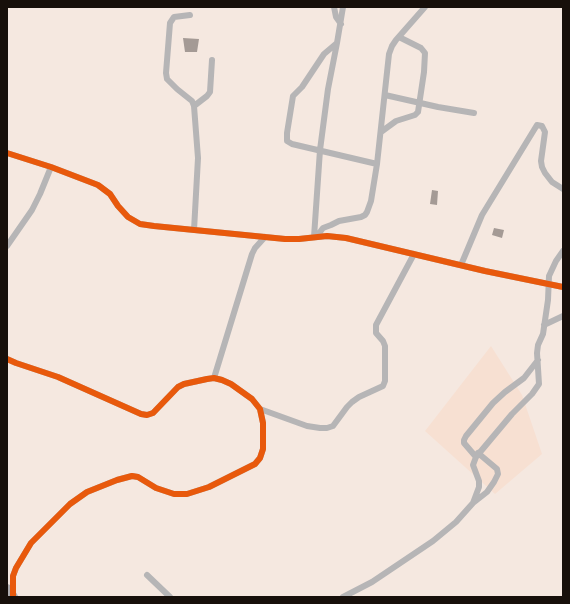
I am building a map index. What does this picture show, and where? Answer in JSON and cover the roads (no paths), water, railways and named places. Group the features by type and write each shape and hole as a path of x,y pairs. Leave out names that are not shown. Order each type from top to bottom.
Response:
{"main road":[{"path":"7,589 13,597"}],"street":[{"path":"334,7 336,17 341,24"},
{"path":"316,236 320,150 328,89 343,7"},
{"path":"316,236 323,228 335,223 365,215 371,201 377,164 389,54 392,46 425,7"},
{"path":"190,15 174,17 170,23 166,72 167,79 176,89 192,101 194,106 198,158 194,230"},
{"path":"381,132 396,121 417,114 424,72 425,53 421,48 399,37"},
{"path":"337,43 324,54 292,99 288,141 292,144 377,164"},
{"path":"194,106 210,92 212,60"},
{"path":"385,95 438,107 474,113"},
{"path":"461,265 482,215 537,125 542,126 545,132 541,161 542,167 552,182 563,189"},
{"path":"7,153 51,167 104,189 128,217 134,221 154,226 292,239 316,236 346,238 563,287"},
{"path":"7,246 32,210 51,167"},
{"path":"214,378 252,254 255,248 265,237"},
{"path":"473,503 479,487 479,481 473,465 477,455 539,384 538,346 543,334 550,276 552,269 563,251"},
{"path":"260,409 307,426 328,428 333,426 352,402 359,397 383,386 385,381 385,346 383,341 376,333 376,325 414,254"},
{"path":"544,325 563,316"},
{"path":"7,359 58,378 141,414 147,415 153,412 178,388 192,382 214,378 231,384 252,399 260,409 263,423 263,449 260,458 255,464 213,484 187,494 174,494 156,488 138,477 132,476 117,480 87,492 70,504 31,543 13,576 13,597"},
{"path":"343,597 372,582 433,541 456,522 473,503 487,492 498,474 497,469 477,455 464,443 464,440 493,403 524,378 538,360"},
{"path":"147,575 170,597"}]}
